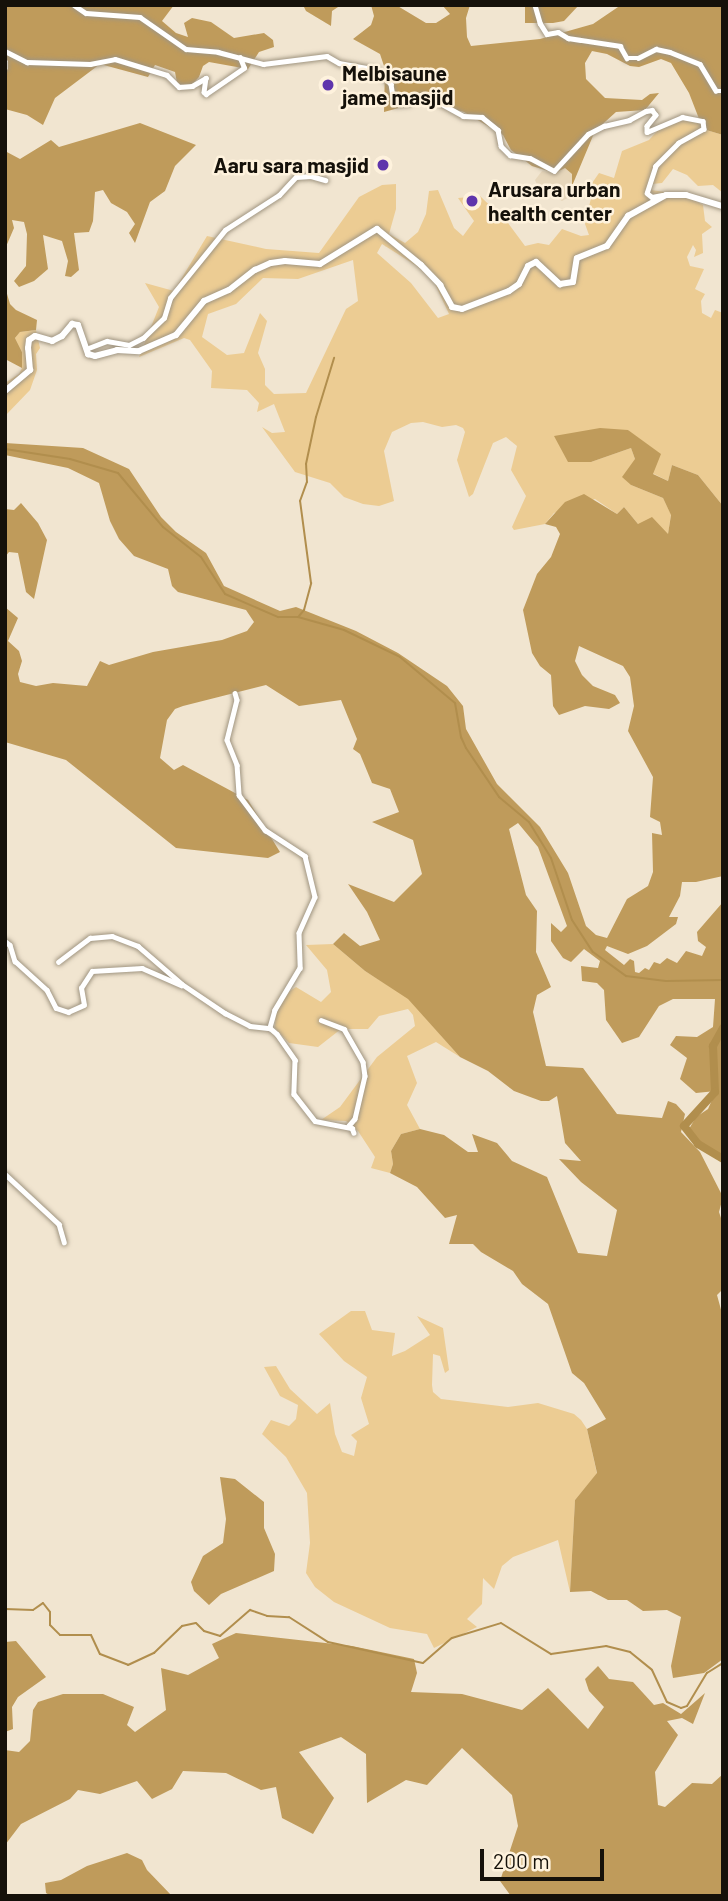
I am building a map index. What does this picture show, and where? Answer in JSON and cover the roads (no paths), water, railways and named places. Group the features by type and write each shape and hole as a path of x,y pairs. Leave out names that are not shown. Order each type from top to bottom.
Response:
{"main road":[{"path":"5,391 30,370 29,340 35,337 52,341 62,336 72,324 79,325 85,349 95,356 108,350 139,351 176,335 204,301 229,290 255,270 271,263 320,264 377,229 421,265 440,285 452,307 462,309 519,284 528,266 536,262 560,284 573,282 577,258 607,246 617,228 628,216 666,195 686,194 723,206"}],"street":[{"path":"74,5 86,13 140,17 186,50 239,57 263,64 327,56 339,63 377,70 390,84 394,104 408,103 421,95 463,116 482,117 498,130 501,146 510,155 530,158 554,171 588,134 646,111 652,110 656,115 647,126 647,132 682,117 703,121 704,129 679,143 656,166 647,194 652,197 666,195"},
{"path":"535,5 547,34 558,32 568,38 620,46 626,58 638,58 656,49 670,51 700,64 716,91 723,91"},
{"path":"5,51 27,62 90,64 115,59 167,75 179,87 192,86 206,78 206,94 244,68 239,57"},
{"path":"5,61 5,68"},
{"path":"85,349 90,350 107,341 129,345 143,338 164,318 170,299 225,230 279,195 296,177 311,176 325,180"},
{"path":"235,693 237,700 227,740 237,765 239,795 265,830 305,856 314,893 308,919 299,933 300,968 275,1010 270,1028"},
{"path":"58,962 90,938 112,936 138,946 182,984 243,1023 270,1028 295,1060 294,1094 316,1121 349,1126 354,1133"},
{"path":"5,941 10,945 15,961 47,990 56,1007 68,1012 84,1005 81,988 92,971 142,968 182,984"},
{"path":"321,1020 344,1029 363,1062 365,1076 355,1119 349,1126"},
{"path":"5,1174 59,1224 64,1242"}],"waterway":[{"path":"299,616 304,610 311,583 300,501 307,482 306,464 316,417 334,358"},
{"path":"5,449 70,459 118,473 163,527 201,557 225,594 278,617 298,617 344,630 400,657 455,703 461,737 466,748 499,797 529,822 551,858 572,920 593,952 626,976 666,981 723,980"},
{"path":"723,1028 713,1046 715,1092 684,1126 698,1144 723,1159"},
{"path":"5,1609 33,1610 43,1603 50,1612 50,1625 60,1635 91,1635 100,1654 128,1665 154,1653 182,1626 196,1623 204,1631 220,1636 250,1610 267,1616 289,1617 328,1642 423,1663 452,1638 501,1623 551,1654 606,1646 630,1652 652,1670 667,1702 681,1708 687,1706 707,1673 723,1663"}],"place":[{"name":"Melbisaune jame masjid","path":"328,85"},
{"name":"Aaru sara masjid","path":"383,165"},
{"name":"Arusara urban health center","path":"472,201"}]}
